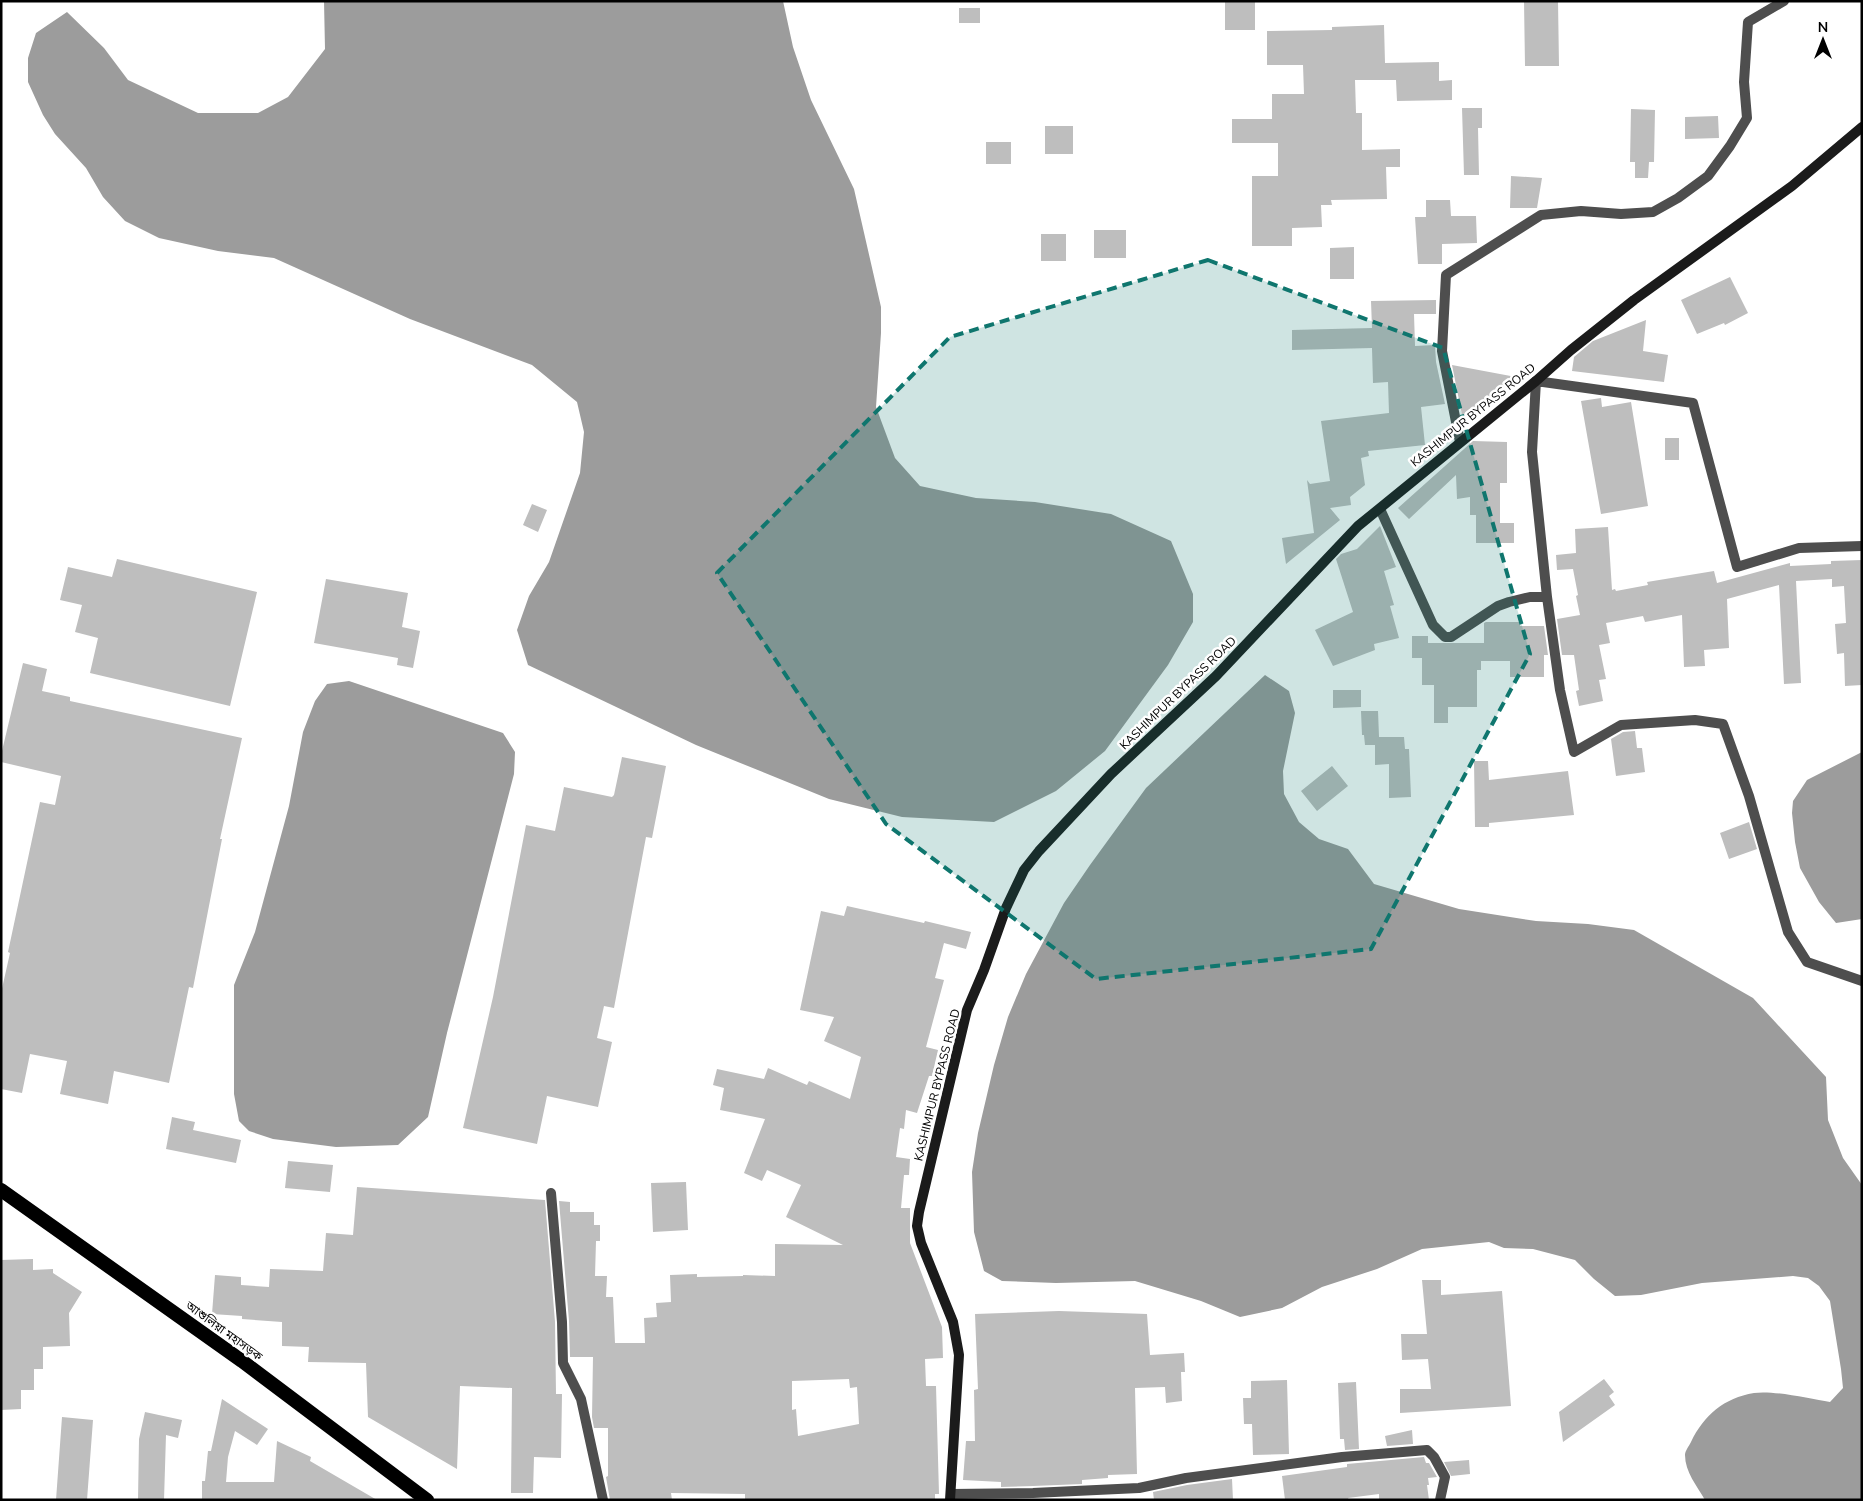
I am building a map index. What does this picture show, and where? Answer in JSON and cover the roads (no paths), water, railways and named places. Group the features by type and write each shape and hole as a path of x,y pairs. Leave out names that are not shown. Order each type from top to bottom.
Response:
{"highway":[{"name":"আশুলিয়া মহাসড়ক","path":"1,1190 242,1361 427,1500"}],"main road":[{"name":"KASHIMPUR BYPASS ROAD","path":"951,1497 959,1355 953,1322 921,1244 918,1226 919,1212 968,1010 1006,908 1024,870 1039,851 1111,774 1216,676 1358,526 1634,300 1792,186 1862,127"}],"street":[{"path":"1460,442 1442,351 1446,275 1541,215 1581,211 1621,214 1653,212 1678,198 1708,176 1730,146 1747,118 1744,82 1748,22 1784,1"},
{"path":"1862,546 1799,548 1736,567 1693,403 1536,381 1532,452 1547,597 1560,690 1574,752 1621,725 1695,720 1723,724 1749,796 1788,932 1807,962 1862,981"},
{"path":"1380,509 1433,625 1445,637 1451,637 1498,606 1530,597 1547,597"},
{"path":"551,1193 562,1322 562,1363 581,1400 603,1500"},
{"path":"951,1497 1139,1488 1186,1478 1342,1457 1427,1450 1434,1457 1445,1478 1440,1500"}]}
